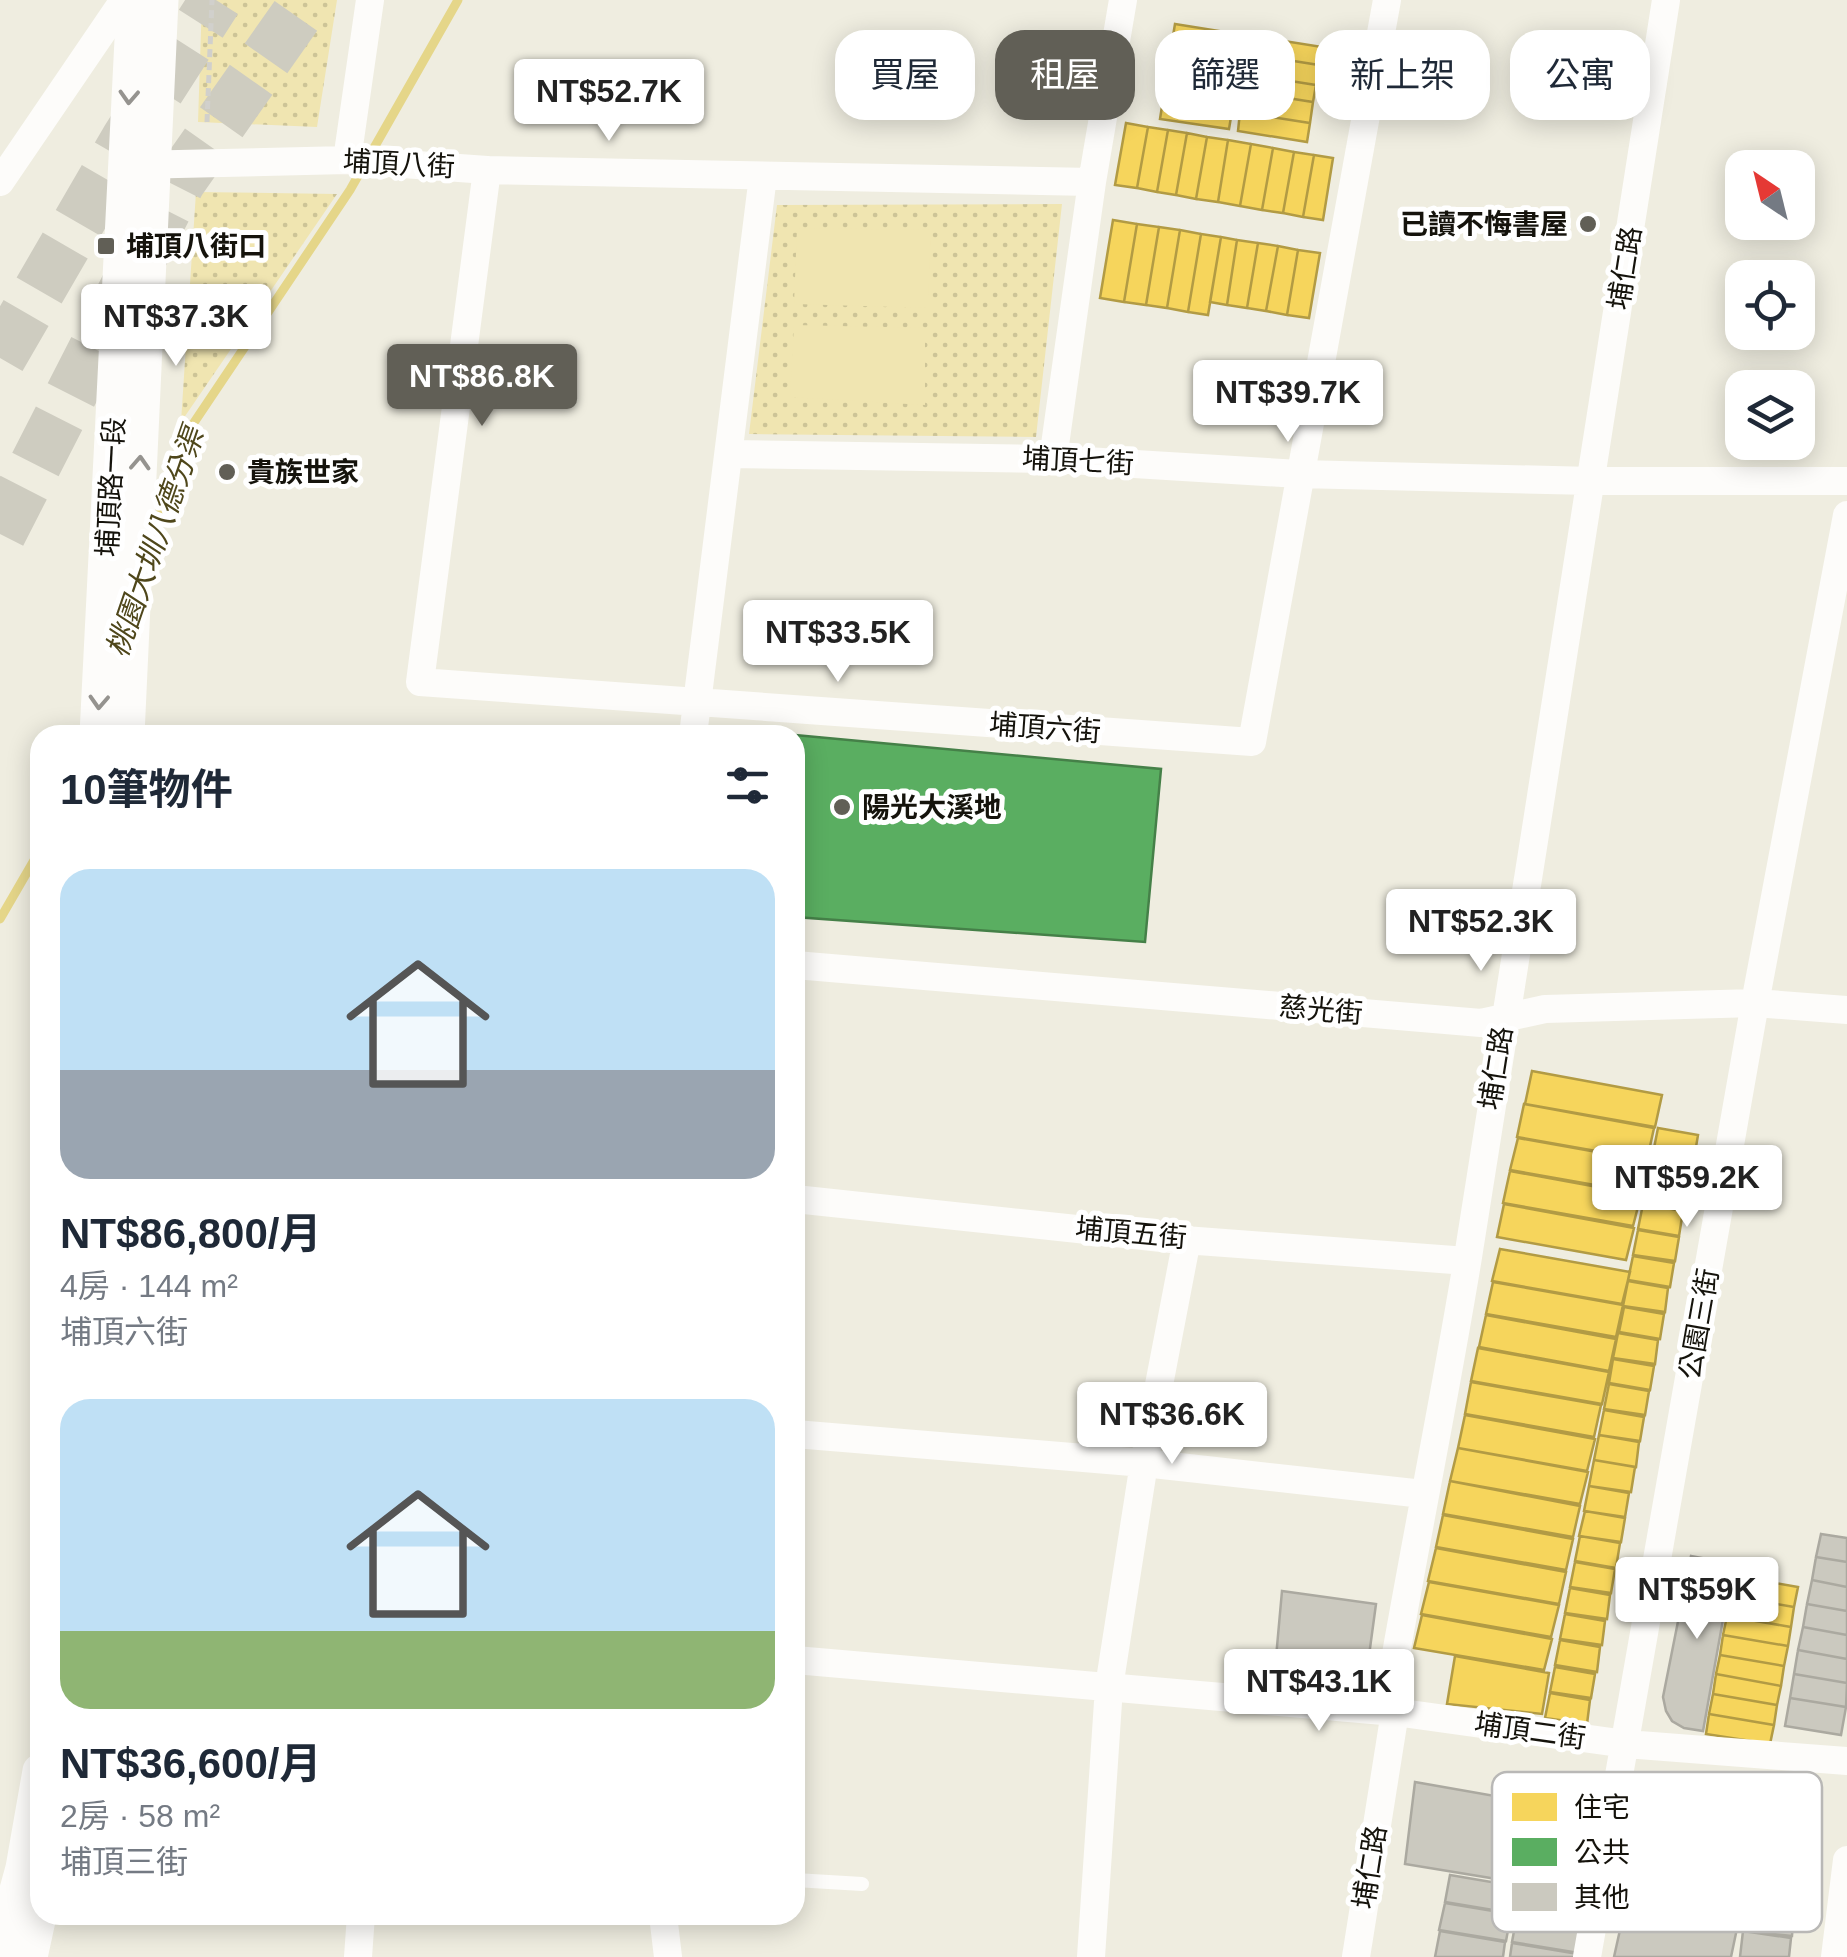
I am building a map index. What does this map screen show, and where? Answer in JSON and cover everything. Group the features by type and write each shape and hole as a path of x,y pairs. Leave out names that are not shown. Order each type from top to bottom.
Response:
{"street":[{"path":"0,182 124,0"},
{"name":"埔頂路一段","path":"127,725 140,165 134,0"},
{"name":"埔頂路一段","path":"98,725 140,165 161,0"},
{"path":"347,160 370,0"},
{"path":"1053,459 1092,182 1123,0"},
{"name":"埔頂六街","path":"486,170 420,682 1252,742 1387,0"},
{"name":"埔仁路","path":"1356,1957 1395,1712 1392,1677 1467,1261 1666,0"},
{"name":"埔頂八街","path":"140,165 347,160 486,170 1092,182"},
{"path":"694,725 763,176"},
{"name":"埔頂七街","path":"729,454 1053,459 1300,474 1592,481 1847,480"},
{"name":"公園三街","path":"1621,1772 1755,1003 1847,515"},
{"name":"慈光街","path":"805,967 1480,1023 1545,1009 1755,1003 1847,1010"},
{"name":"埔頂五街","path":"805,1200 1467,1261"},
{"path":"1091,1957 1109,1687 1144,1463 1187,1238"},
{"path":"805,1435 1144,1463 1424,1494"},
{"name":"埔頂二街","path":"805,1661 1395,1712 1626,1744 1847,1761"},
{"path":"0,1952 30,1828"},
{"path":"1835,1957 1847,1860"},
{"path":"30,1957 37,1925"},
{"path":"358,1957 360,1925"},
{"path":"664,1925 668,1957"},
{"name":"公園三街","path":"1587,1957 1592,1932"}],"lane":[{"path":"805,1881 862,1884"}],"path":[{"path":"208,122 212,0"}],"shaded area":[{"path":"202,0 337,0 317,127 198,122"},
{"path":"196,192 337,194 181,422"},
{"path":"1062,204 1036,437 749,434 777,205"},
{"path":"797,228 931,230 928,308 794,304"},
{"path":"794,325 925,328 925,405 790,397"}],"building: 住宅":[{"path":"1175,24 1213,30 1174,30"},
{"path":"1295,43 1315,46 1315,64 1295,61"},
{"path":"1295,61 1315,64 1315,85 1295,82"},
{"path":"1295,82 1315,85 1313,102 1295,99"},
{"path":"1295,99 1313,102 1310,123 1291,120 1295,120"},
{"path":"1167,120 1230,120 1229,129"},
{"path":"1239,120 1310,123 1307,142 1238,131"},
{"path":"1126,123 1148,127 1137,188 1115,185"},
{"path":"1148,127 1168,130 1157,192 1137,188"},
{"path":"1168,130 1187,133 1176,195 1157,192"},
{"path":"1187,133 1207,137 1196,199 1176,195"},
{"path":"1207,137 1228,140 1218,202 1196,199"},
{"path":"1228,140 1251,144 1240,206 1218,202"},
{"path":"1251,144 1273,148 1262,210 1240,206"},
{"path":"1273,148 1294,152 1283,213 1262,210"},
{"path":"1294,152 1314,155 1303,217 1283,213"},
{"path":"1314,155 1333,158 1323,220 1303,217"},
{"path":"1113,220 1137,224 1124,302 1100,298"},
{"path":"1137,224 1159,227 1146,305 1124,302"},
{"path":"1159,227 1180,230 1167,308 1146,305"},
{"path":"1180,230 1201,234 1188,312 1167,308"},
{"path":"1201,234 1221,237 1208,315 1188,312"},
{"path":"1221,237 1237,240 1227,305 1210,302"},
{"path":"1237,240 1258,243 1247,308 1227,305"},
{"path":"1258,243 1278,246 1266,311 1247,308"},
{"path":"1278,246 1298,250 1287,315 1266,311"},
{"path":"1298,250 1320,253 1309,318 1287,315"},
{"path":"1532,1071 1662,1095 1655,1127 1525,1104"},
{"path":"1524,1104 1654,1128 1647,1160 1517,1137"},
{"path":"1658,1128 1698,1135 1694,1159 1653,1153"},
{"path":"1518,1138 1647,1161 1640,1193 1510,1170"},
{"path":"1653,1153 1693,1160 1689,1185 1648,1178"},
{"path":"1510,1171 1641,1195 1633,1226 1503,1203"},
{"path":"1648,1179 1688,1186 1684,1210 1643,1204"},
{"path":"1504,1204 1634,1228 1626,1260 1497,1237"},
{"path":"1643,1204 1683,1211 1679,1236 1638,1229"},
{"path":"1638,1230 1679,1237 1675,1261 1633,1255"},
{"path":"1500,1249 1630,1272 1622,1304 1492,1281"},
{"path":"1633,1256 1674,1263 1670,1287 1628,1280"},
{"path":"1628,1281 1668,1288 1665,1312 1623,1306"},
{"path":"1493,1282 1623,1305 1616,1337 1486,1314"},
{"path":"1624,1307 1664,1314 1660,1339 1619,1332"},
{"path":"1486,1315 1616,1339 1609,1371 1479,1347"},
{"path":"1618,1333 1658,1340 1655,1364 1613,1358"},
{"path":"1478,1348 1609,1372 1602,1404 1471,1381"},
{"path":"1613,1359 1654,1366 1650,1390 1609,1383"},
{"path":"1471,1382 1601,1405 1594,1437 1465,1414"},
{"path":"1609,1384 1649,1391 1645,1415 1604,1409"},
{"path":"1604,1410 1644,1417 1640,1441 1599,1435"},
{"path":"1465,1415 1595,1439 1587,1471 1458,1448"},
{"path":"1599,1435 1639,1442 1636,1467 1594,1460"},
{"path":"1458,1448 1588,1472 1580,1504 1450,1481"},
{"path":"1594,1460 1635,1467 1631,1492 1589,1486"},
{"path":"1450,1481 1580,1506 1573,1537 1443,1514"},
{"path":"1589,1486 1629,1493 1625,1517 1584,1511"},
{"path":"1585,1511 1625,1518 1621,1542 1579,1536"},
{"path":"1443,1515 1573,1539 1566,1570 1436,1547"},
{"path":"1580,1536 1620,1543 1616,1568 1575,1561"},
{"path":"1436,1548 1566,1572 1559,1604 1428,1581"},
{"path":"1575,1562 1615,1569 1611,1593 1570,1587"},
{"path":"1734,1576 1798,1587 1794,1607 1730,1596"},
{"path":"1429,1582 1559,1605 1551,1637 1421,1614"},
{"path":"1570,1588 1610,1595 1607,1619 1565,1613"},
{"path":"1730,1596 1794,1607 1791,1627 1727,1616"},
{"path":"1565,1614 1605,1621 1602,1645 1560,1639"},
{"path":"1422,1615 1552,1639 1544,1670 1414,1648"},
{"path":"1727,1616 1791,1627 1788,1646 1723,1635"},
{"path":"1723,1635 1788,1646 1784,1666 1720,1655"},
{"path":"1560,1640 1600,1647 1597,1672 1555,1665"},
{"path":"1720,1655 1784,1666 1781,1686 1716,1674"},
{"path":"1455,1656 1549,1673 1542,1714 1447,1704"},
{"path":"1555,1667 1595,1674 1591,1698 1550,1692"},
{"path":"1716,1674 1781,1686 1777,1705 1713,1694"},
{"path":"1550,1693 1590,1700 1587,1724 1545,1718"},
{"path":"1713,1694 1777,1705 1774,1725 1709,1714"},
{"path":"1709,1714 1774,1725 1770,1744 1706,1734"}],"building: 公共":[{"name":"陽光大溪地","path":"805,736 1161,769 1145,942 805,918"}],"building: 其他":[{"path":"1821,1534 1847,1538 1847,1562 1816,1557"},
{"path":"1691,1556 1733,1564 1703,1731 1672,1721 1663,1697"},
{"path":"1816,1557 1847,1562 1847,1587 1812,1580"},
{"path":"1812,1580 1847,1587 1847,1611 1807,1604"},
{"path":"1282,1591 1376,1604 1368,1663 1358,1678 1346,1686 1274,1680"},
{"path":"1807,1604 1847,1611 1847,1635 1803,1627"},
{"path":"1803,1627 1847,1635 1847,1659 1798,1650"},
{"path":"1798,1650 1847,1659 1847,1683 1794,1674"},
{"path":"1794,1674 1847,1683 1846,1707 1790,1698"},
{"path":"1790,1698 1846,1707 1841,1735 1785,1726"},
{"path":"1415,1782 1492,1796 1492,1878 1405,1864"},
{"path":"1450,1875 1492,1882 1492,1910 1445,1902"},
{"path":"1445,1903 1492,1911 1492,1932 1508,1932 1506,1941 1439,1930"},
{"path":"1440,1931 1505,1942 1503,1957 1435,1957"},
{"path":"1514,1932 1582,1932 1579,1953 1512,1942"},
{"path":"1620,1932 1736,1932 1731,1957 1614,1957"},
{"path":"1743,1932 1791,1938 1789,1957 1740,1957"},
{"path":"1753,1932 1792,1932 1792,1936"},
{"path":"1512,1943 1578,1954 1510,1957"}],"waterway":[{"name":"桃園大圳八德分渠","path":"151,542 187,433 350,190 458,0"},
{"name":"桃園大圳八德分渠","path":"0,919 30,867"}],"tunnel":[{"path":"0,358 127,139 216,0"},
{"path":"0,534 180,181 307,0"}],"place":[{"name":"已讀不悔書屋","path":"1588,224"},
{"name":"埔頂八街口","path":"106,246"},
{"name":"貴族世家","path":"227,472"},
{"name":"陽光大溪地","path":"842,807"}]}
